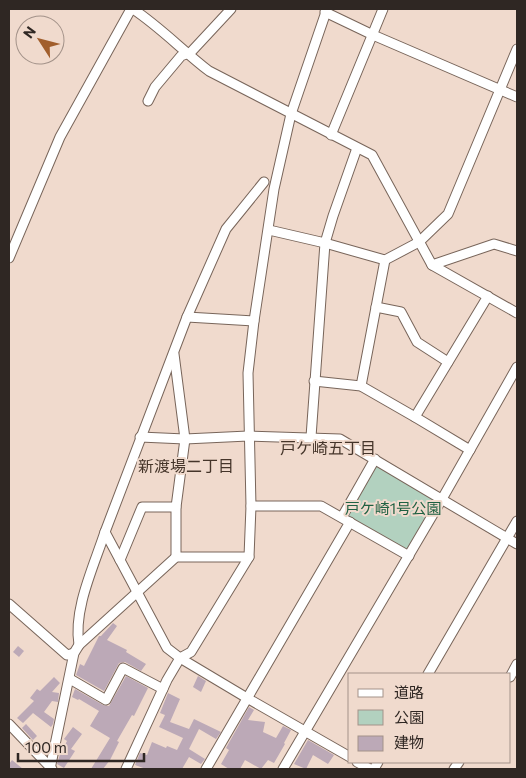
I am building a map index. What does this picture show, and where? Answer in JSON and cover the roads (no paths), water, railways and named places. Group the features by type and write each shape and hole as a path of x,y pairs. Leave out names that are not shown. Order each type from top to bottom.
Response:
{"street":[{"path":"9,258 60,137 132,9 147,18 187,54 209,70 290,114 372,155 432,264 517,313"},
{"path":"148,101 155,86 181,56 191,52 231,9"},
{"path":"331,135 383,9"},
{"path":"126,769 163,689 180,658 191,652 249,558 251,506 248,373 254,321 274,189 290,114 326,10 373,35 517,97"},
{"path":"269,230 326,243 385,260 419,242 448,214 517,49"},
{"path":"311,437 326,243 333,216 357,148"},
{"path":"51,769 76,649 81,603 105,532 173,352 226,229 264,182"},
{"path":"432,264 494,244 517,251"},
{"path":"361,386 385,260"},
{"path":"415,417 488,296"},
{"path":"376,307 401,312 417,342 448,362"},
{"path":"187,317 254,321"},
{"path":"173,352 185,440 176,507 176,558"},
{"path":"283,769 409,556 517,367"},
{"path":"314,381 361,386 470,450"},
{"path":"140,437 185,440 248,436 340,439 517,544"},
{"path":"206,769 346,520 375,459"},
{"path":"251,506 321,506 409,556"},
{"path":"120,560 142,507 176,507"},
{"path":"429,673 517,521"},
{"path":"105,532 167,648 180,658 247,698 348,756"},
{"path":"9,604 67,655 76,649 176,558 249,558"},
{"path":"511,675 517,664"},
{"path":"70,678 106,700 123,668 163,689"},
{"path":"9,724 51,769"},
{"path":"359,763 372,769"}],"district":[{"name":"戸ケ崎五丁目","path":"328,448"},
{"name":"新渡場二丁目","path":"186,466"}],"park label":[{"name":"戸ケ崎1号公園","path":"393,509"}]}
